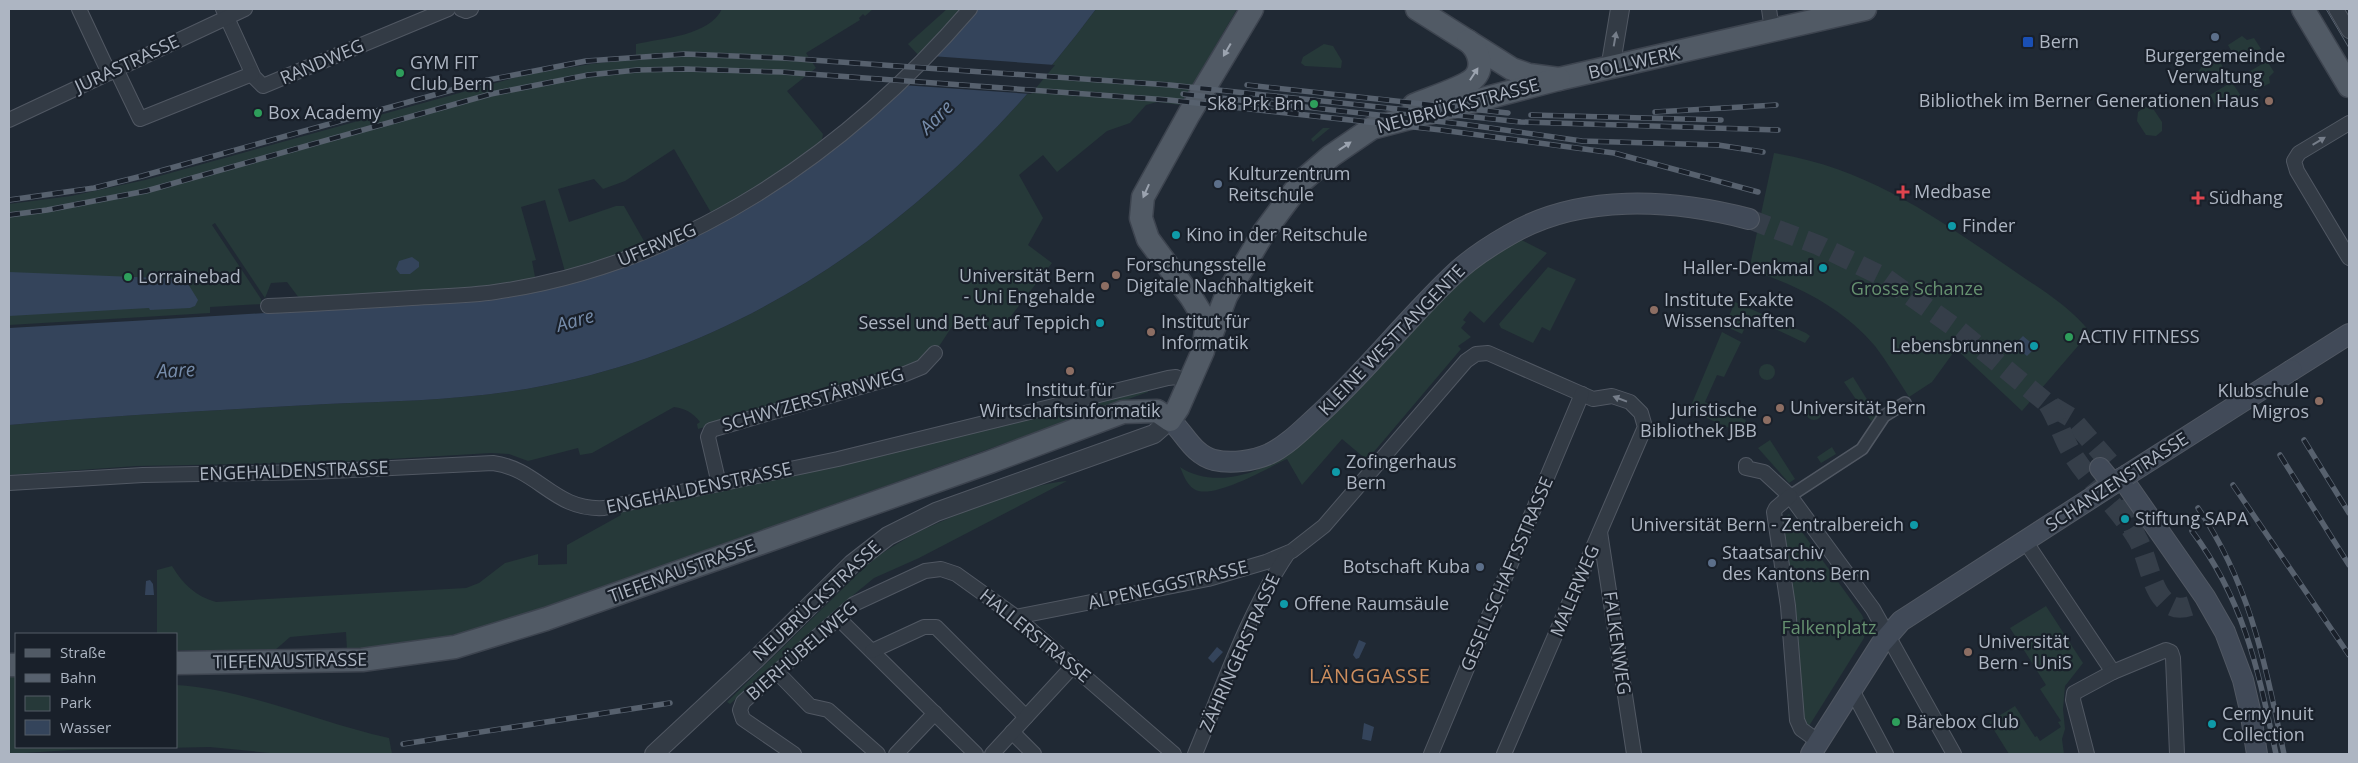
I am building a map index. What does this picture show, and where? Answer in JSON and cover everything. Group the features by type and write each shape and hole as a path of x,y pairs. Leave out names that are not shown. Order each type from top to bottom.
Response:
{"main road":[{"path":"1200,357 1206,323 1198,308 1148,238 1141,218 1142,197 1252,9"},
{"name":"BOLLWERK","path":"1417,9 1517,71 1529,75 1559,79 1610,69 1771,20 1865,9"},
{"path":"2303,9 2349,86"},
{"path":"1372,128 1386,116 1473,79 1479,67 1478,55 1472,44 1465,38"},
{"name":"NEUBRÜCKSTRASSE","path":"1164,415 1200,357 1226,296 1264,232 1302,181 1330,156 1372,128 1559,79"},
{"name":"KLEINE WESTTANGENTE","path":"1164,415 1198,452 1214,460 1234,462 1270,453 1304,429 1340,395 1462,266 1510,234 1548,218 1587,207 1617,205 1684,206 1749,218"},
{"path":"1198,308 1215,305 1226,296"},
{"name":"SCHANZENSTRASSE","path":"1889,634 1911,614 2349,334"},
{"name":"TIEFENAUSTRASSE","path":"178,663 362,660 418,654 471,643 556,616 990,462 1123,412 1164,415"},
{"path":"2100,468 2121,479 2198,602 2225,632 2238,666 2250,710 2257,754"},
{"path":"1815,748 1889,634"}],"street":[{"path":"79,9 112,71"},
{"name":"JURASTRASSE","path":"9,120 112,71 225,13 245,9"},
{"name":"RANDWEG","path":"112,71 140,119 252,74 260,84 267,85 448,9"},
{"path":"461,9 466,11 471,9"},
{"name":"UFERWEG","path":"268,306 494,292 582,273 656,248 746,202 823,150 896,87 970,9"},
{"path":"1610,69 1620,9"},
{"path":"2336,9 2349,31"},
{"path":"225,13 252,74"},
{"path":"2349,123 2300,153 2294,161 2297,171 2349,258"},
{"name":"ALPENEGGSTRASSE","path":"1016,617 1208,579 1266,562 1288,553 1324,526 1472,356 1482,352 1582,394"},
{"name":"SCHWYZERSTÄRNWEG","path":"719,484 708,437 711,430 905,374 922,368 935,353"},
{"name":"ENGEHALDENSTRASSE","path":"9,483 143,475 311,472 493,463 510,465 524,472 558,497 571,504 595,508 838,459 1168,378 1176,377 1184,381"},
{"name":"MALERWEG","path":"1504,754 1645,427 1641,413 1630,402 1612,396 1596,399 1582,394"},
{"name":"GESELLSCHAFTSSTRASSE","path":"1431,754 1582,394"},
{"path":"1815,748 1801,729 1797,720 1788,606 1774,512 1790,496 1862,450 1884,416 1905,403"},
{"name":"NEUBRÜCKSTRASSE","path":"654,754 755,660 852,564 888,536 936,512 1154,434 1165,426 1164,415"},
{"path":"1746,465 1746,468 1764,472 1790,496 1873,609 1889,634 1954,754"},
{"name":"FALKENWEG","path":"1600,532 1634,754"},
{"path":"2025,541 2113,672"},
{"name":"ZÄHRINGERSTRASSE","path":"1195,754 1255,612 1288,553"},
{"name":"HALLERSTRASSE","path":"879,591 925,571 941,569 956,574 1016,617 1174,754"},
{"name":"BIERHÜBELIWEG","path":"794,754 747,722 740,713 743,702 854,604 879,591"},
{"path":"838,618 976,754"},
{"path":"872,651 924,627 936,627 1026,717"},
{"path":"2087,754 2073,694 2113,672 2164,651 2171,652 2173,658 2177,754"},
{"path":"992,754 1073,666"},
{"path":"777,672 810,706 828,710 878,754"},
{"path":"1852,690 1886,754"},
{"path":"896,754 935,713"},
{"path":"1012,732 1034,754"}],"green space":[{"path":"722,9 873,9 865,16 863,14 859,18 860,20 806,53 816,68 787,91 823,134 822,140 818,143 821,147 713,216 674,149 625,181 603,189 594,179 558,189 569,222 616,206 624,206 648,248 566,275 545,200 521,207 536,260 532,261 536,282 494,289 316,301 316,296 302,297 302,302 287,282 271,283 265,298 215,223 212,225 261,299 262,304 210,307 210,313 9,325 9,204 71,196 145,180 524,75 636,59 636,44 696,30 716,18"},
{"path":"947,9 965,9 921,58 908,44"},
{"path":"1096,9 1237,9 1181,105 1157,102 1146,105 1130,123 1107,131 1057,172 1043,155 1019,175 1043,218 1028,245 1052,263 1004,325 984,330 977,316 955,322 930,360 698,429 697,424 700,422 691,413 674,407 592,453 580,455 578,448 528,461 509,454 491,453 339,462 136,466 9,475 9,425 493,394 547,385 631,363 711,333 786,295 856,249 923,197 985,139 1043,76"},
{"path":"2242,36 2247,40 2254,38 2261,49 2237,61 2228,45"},
{"path":"1324,44 1333,46 1342,61 1341,68 1305,66 1301,63 1303,57"},
{"path":"2215,53 2224,69 2223,72 2203,84 2196,73 2201,68 2200,61"},
{"path":"2267,61 2274,72 2269,77 2270,83 2255,91 2246,76 2247,73"},
{"path":"2230,83 2233,84 2243,99 2228,108 2223,104 2216,106 2210,95"},
{"path":"2145,107 2154,110 2162,122 2162,131 2156,136 2146,135 2137,121 2138,112"},
{"path":"1323,128 1330,128 1313,142 1311,139"},
{"name":"Grosse Schanze","path":"1774,153 1808,160 1839,170 1869,182 1924,211 2051,296 2072,313 2090,332 2022,411 1956,349 1932,382 1909,397 1875,346 1848,320 1818,299 1801,290 1749,270"},
{"path":"1510,234 1547,253 1484,323 1470,311 1463,320 1466,322 1461,328 1471,337 1458,346 1461,349 1367,460 1342,439 1302,485 1287,459 1227,487 1202,491 1194,489 1189,485 1180,467 1200,476 1223,478 1245,474 1277,460 1306,434 1340,395"},
{"path":"1548,267 1576,279 1550,331 1542,327 1533,343 1501,328 1499,324"},
{"path":"1743,290 1749,296 1743,302 1737,296"},
{"path":"1735,302 1810,336 1805,343 1750,317 1742,334 1725,326"},
{"path":"1722,332 1741,342 1724,377 1717,375 1705,402 1746,420 1741,433 1693,412 1690,408"},
{"path":"1764,364 1770,364 1775,369 1773,378 1764,380 1759,375 1759,369"},
{"path":"1853,377 1878,417 1871,421 1844,382"},
{"path":"1149,388 1148,392 539,610 482,628 417,643 347,650 346,632 290,637 274,651 178,650 178,633 157,633 157,570 172,566 196,593 216,602 466,588 479,583 505,563 538,554 538,565 567,564 567,545 621,515 620,511"},
{"path":"1811,404 1817,404 1822,409 1820,418 1811,420 1806,415 1806,409"},
{"path":"1770,440 1795,479 1789,483 1758,448"},
{"path":"1832,447 1836,454 1821,463 1817,457"},
{"path":"1067,481 919,558 874,578 834,611 730,704 727,702 870,562 885,551 931,526 963,513 1031,488"},
{"name":"Falkenplatz","path":"1789,514 1862,615 1866,624 1864,638 1809,726 1803,723 1780,521"},
{"path":"2046,606 2083,663 2065,686 2063,709 2065,729 2062,739 2064,754 2009,754 1989,722 2015,706 2035,737 2037,736 2040,741 2061,727 2058,722 2061,721 2040,689 2046,685 2010,628"},
{"path":"9,674 15,674 15,748 164,748 71,750 9,754"},
{"path":"178,685 230,693 389,738 392,754 280,754 210,747 178,748"}],"water":[{"name":"Aare","path":"978,9 1096,9 1043,76 985,139 923,197 856,249 786,295 711,333 631,363 547,385 493,394 9,425 9,328 491,298 520,294 578,281 628,265 676,245 722,222 767,195 851,135 927,64"},
{"path":"412,257 419,262 419,267 410,274 400,274 396,269 399,261"},
{"path":"9,272 185,279 198,300 195,306 190,308 150,310 149,308 9,316"},
{"path":"2023,336 2036,347 2027,356 2014,345"},
{"path":"150,580 153,584 154,595 145,595 146,581"},
{"path":"1359,640 1366,643 1359,658 1356,659 1353,655"},
{"path":"1217,647 1223,652 1213,663 1208,658"},
{"path":"1364,723 1374,727 1371,741 1362,739"}],"pier":[{"path":"931,56 1055,65 1031,94 902,85"}],"tunnel":[{"path":"1749,219 1818,245 1884,277 1957,329 2048,404 2070,417 2110,463 2137,539"},
{"path":"2048,404 2073,455 2138,540 2153,581 2161,596 2166,602 2175,607 2190,606"}],"tram line":[{"path":"2326,9 2349,48"}],"railway":[{"path":"9,200 94,188 142,176 488,80 586,61 685,54 783,58 1170,85 1521,122 1778,130"},
{"path":"9,215 47,210 146,191 491,94 588,75 637,70 685,69 782,72 1169,100 1441,130 1614,153 1758,192"},
{"path":"1247,85 1508,113"},
{"path":"1183,94 1462,124 1582,141 1718,145 1763,152"},
{"path":"1655,112 1776,105"},
{"path":"1531,115 1721,120"},
{"path":"2304,440 2349,513"},
{"path":"2280,455 2349,565"},
{"path":"2233,485 2349,655"},
{"path":"2198,508 2216,537 2231,567 2254,626 2284,754"},
{"path":"2192,531 2225,584 2237,611 2263,694 2276,754"},
{"path":"403,744 670,703"}],"place":[{"name":"Burgergemeinde Verwaltung","path":"2215,37"},
{"name":"Bern","path":"2028,42"},
{"name":"GYM FIT Club Bern","path":"400,73"},
{"name":"Bibliothek im Berner Generationen Haus","path":"2269,101"},
{"name":"Sk8 Prk Brn","path":"1314,104"},
{"name":"Box Academy","path":"258,113"},
{"name":"Kulturzentrum Reitschule","path":"1218,184"},
{"name":"Medbase","path":"1903,192"},
{"name":"Südhang","path":"2198,198"},
{"name":"Finder","path":"1952,226"},
{"name":"Kino in der Reitschule","path":"1176,235"},
{"name":"Haller-Denkmal","path":"1823,268"},
{"name":"Forschungsstelle Digitale Nachhaltigkeit","path":"1116,275"},
{"name":"Lorrainebad","path":"128,277"},
{"name":"Universität Bern - Uni Engehalde","path":"1105,286"},
{"name":"Institute Exakte Wissenschaften","path":"1654,310"},
{"name":"Sessel und Bett auf Teppich","path":"1100,323"},
{"name":"Institut für Informatik","path":"1151,332"},
{"name":"ACTIV FITNESS","path":"2069,337"},
{"name":"Lebensbrunnen","path":"2034,346"},
{"name":"Institut für Wirtschaftsinformatik","path":"1070,371"},
{"name":"Klubschule Migros","path":"2319,401"},
{"name":"Universität Bern","path":"1780,408"},
{"name":"Juristische Bibliothek JBB","path":"1767,420"},
{"name":"Zofingerhaus Bern","path":"1336,472"},
{"name":"Stiftung SAPA","path":"2125,519"},
{"name":"Universität Bern - Zentralbereich","path":"1914,525"},
{"name":"Staatsarchiv des Kantons Bern","path":"1712,563"},
{"name":"Botschaft Kuba","path":"1480,567"},
{"name":"Offene Raumsäule","path":"1284,604"},
{"name":"Universität Bern - UniS","path":"1968,652"},
{"name":"Bärebox Club","path":"1896,722"},
{"name":"Cerny Inuit Collection","path":"2212,724"}],"district":[{"name":"LÄNGGASSE","path":"1370,676"}]}
